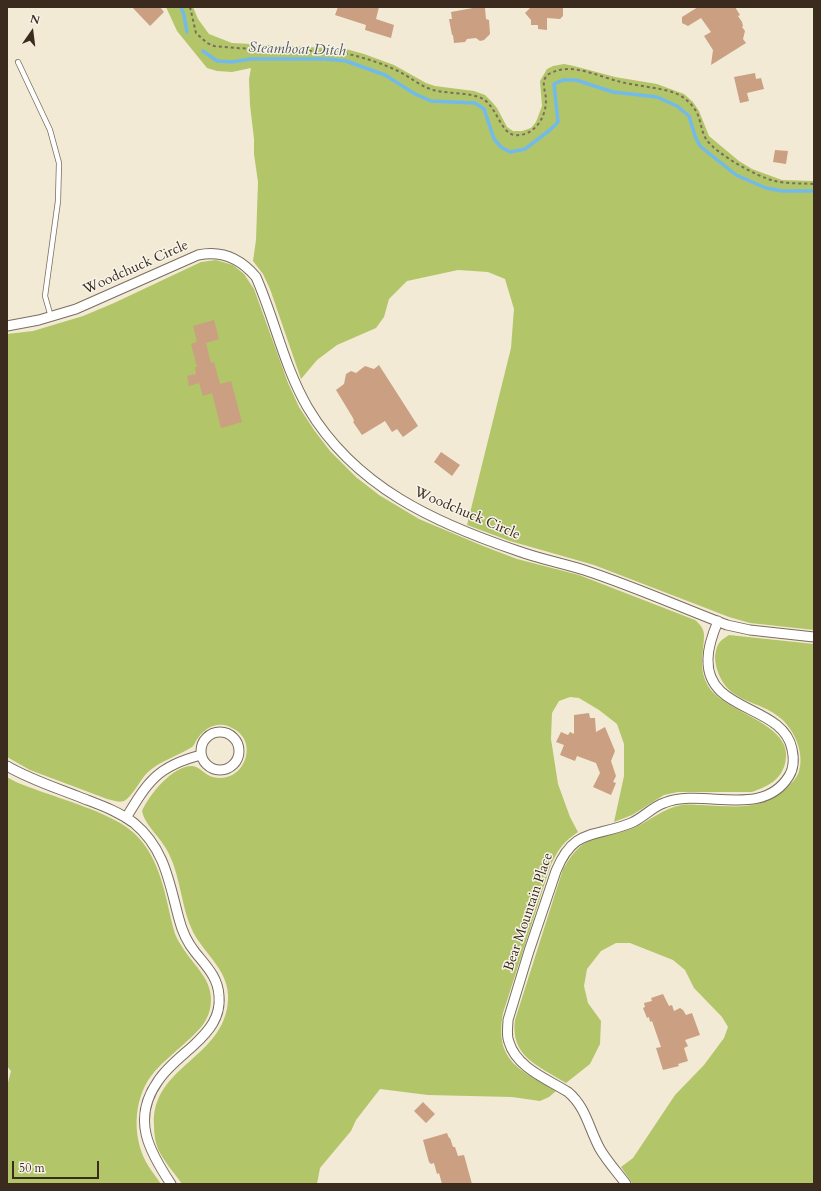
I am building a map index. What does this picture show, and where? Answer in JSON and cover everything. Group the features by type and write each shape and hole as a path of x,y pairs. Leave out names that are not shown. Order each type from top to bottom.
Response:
{"street":[{"name":"Woodchuck Circle","path":"7,326 23,324 50,317 97,301 198,255 217,253 229,256 249,268 256,278 295,382 308,409 337,446 376,484 412,507 449,525 518,551 584,570 737,628 814,637"},
{"name":"Bear Mountain Place","path":"626,1184 599,1147 584,1111 574,1097 525,1065 517,1058 508,1041 508,1020 529,951 560,860 573,843 581,838 632,823 662,803 669,801 691,798 754,799 778,788 789,775 793,765 794,756 786,734 779,726 769,719 729,698 721,692 714,683 708,660 709,648 718,621"},
{"path":"218,732 227,733 234,737 240,752 234,766 226,770 218,771 207,766 201,755 201,747 204,740 211,734 218,732"},
{"path":"126,818 139,797 156,776 177,762 201,755"},
{"path":"7,766 38,781 105,806 126,818 146,834 162,859 182,931 194,951 209,968 217,981 220,996 216,1018 210,1028 158,1080 148,1103 145,1117 145,1130 151,1152 171,1184"}],"lane":[{"path":"18,62 50,130 59,163 58,201 45,296 50,317"}],"path":[{"path":"190,7 196,33 207,44 236,48 351,54 382,64 434,90 477,96 484,99 492,107 505,130 512,135 525,134 534,129 537,125 543,113 546,100 544,81 547,75 551,72 561,69 571,69 622,82 658,88 684,98 697,113 706,139 732,160 749,170 774,181 784,183 814,184"}],"green space":[{"path":"166,7 193,7 198,19 209,34 232,43 346,49 394,65 426,83 435,86 474,91 485,95 492,102 497,108 507,127 513,131 522,131 531,128 536,122 542,106 540,81 547,69 553,66 564,64 615,77 657,84 684,94 693,102 699,111 709,136 739,161 752,169 782,180 814,181 814,630 750,623 729,617 594,565 510,541 467,525 511,348 514,309 505,279 488,272 458,270 407,281 389,299 384,317 376,328 337,345 317,360 301,379 270,289 263,274 253,261 256,240 258,182 250,105 249,79 251,68 232,72 217,71 207,68 177,31"},
{"path":"216,260 233,265 244,274 254,289 288,383 299,407 330,451 356,477 379,495 419,519 483,546 517,559 579,575 695,620 699,623 704,633 702,665 707,684 715,694 727,703 770,728 780,738 786,750 785,764 780,775 773,782 758,790 752,792 678,792 664,795 632,815 614,822 624,776 624,744 617,724 599,710 579,698 570,697 559,701 552,713 551,739 558,784 570,817 578,832 561,847 550,867 503,1013 501,1029 502,1042 506,1053 513,1062 531,1077 556,1091 549,1097 540,1101 512,1097 428,1095 380,1089 356,1120 351,1131 320,1168 317,1184 182,1184 160,1153 155,1137 154,1125 156,1105 164,1089 175,1075 215,1036 224,1020 228,1000 228,990 221,972 193,932 183,903 173,863 166,848 146,822 142,811 145,804 162,782 184,767 192,766 210,776 221,778 231,776 239,770 247,753 246,743 241,735 232,728 223,725 214,726 205,730 192,747 163,762 147,773 130,796 122,802 107,799 30,770 7,757 7,334 33,331 83,316 201,262"},
{"path":"729,635 814,644 814,1184 633,1184 621,1167 633,1158 675,1095 704,1065 724,1038 728,1027 722,1017 694,988 685,970 673,960 630,943 616,943 601,951 587,969 584,986 588,1003 601,1021 600,1044 590,1064 566,1083 528,1059 522,1052 517,1043 515,1020 563,869 579,847 587,842 631,829 662,812 682,805 744,806 764,802 784,790 792,783 798,774 801,759 797,742 789,728 772,712 739,697 732,692 725,686 720,677 715,662 716,649 720,642"},
{"path":"7,777 109,817 129,829 139,838 153,859 163,884 176,937 185,952 200,970 208,984 211,999 209,1013 203,1025 155,1071 143,1091 139,1103 137,1127 141,1151 146,1162 161,1184 7,1184 7,1086 11,1071 7,1066"}],"building":[{"path":"132,7 160,7 164,12 150,26"},
{"path":"338,7 379,7 376,19 394,25 391,38 365,30 366,25 335,15"},
{"path":"473,7 485,8 486,19 489,20 490,34 484,40 480,41 476,38 467,39 465,42 454,43 449,19 452,19 451,12"},
{"path":"531,7 563,7 563,16 560,19 547,18 547,30 538,29 538,25 531,25 531,20 525,13"},
{"path":"698,7 735,7 740,15 738,16 745,31 743,39 746,43 711,65 713,50 704,36 711,32 701,18 688,26 682,23 682,17"},
{"path":"755,73 756,79 761,78 764,89 747,93 749,101 740,103 734,77"},
{"path":"775,150 788,151 786,164 773,162"},
{"path":"214,320 219,339 206,343 211,363 214,362 220,384 231,381 242,422 221,428 212,393 203,396 199,383 189,386 187,376 196,374 195,367 197,367 191,344 197,342 193,326"},
{"path":"379,365 418,426 403,437 397,429 392,432 385,421 362,435 353,422 353,418 336,390 344,384 346,374 351,371 356,373 365,366 374,369"},
{"path":"441,452 460,465 452,476 434,462"},
{"path":"589,713 590,718 595,718 596,732 605,727 615,751 611,761 616,776 613,782 616,783 611,795 593,787 600,773 596,763 577,756 575,761 560,755 564,745 556,742 561,732 568,735 570,732 574,734 574,715"},
{"path":"663,994 669,1006 672,1005 674,1011 680,1008 686,1015 692,1013 700,1035 685,1040 688,1046 684,1048 688,1061 678,1064 679,1066 663,1070 656,1048 661,1047 652,1021 650,1022 649,1017 647,1018 643,1008 645,1007 644,1003 652,1001 651,998"},
{"path":"423,1102 435,1114 426,1123 414,1111"},
{"path":"447,1133 458,1156 464,1155 472,1184 442,1184 434,1163 431,1164 429,1162 423,1140"}],"waterway":[{"name":"Steamboat Ditch","path":"181,7 187,32"},
{"name":"Steamboat Ditch","path":"203,51 217,61 232,62 250,59 326,59 346,61 385,75 415,94 431,101 475,103 484,109 494,139 501,147 510,152 525,149 558,122 554,84 563,80 576,80 613,92 657,97 677,106 689,116 695,136 700,146 736,175 766,188 782,191 814,191"}]}
